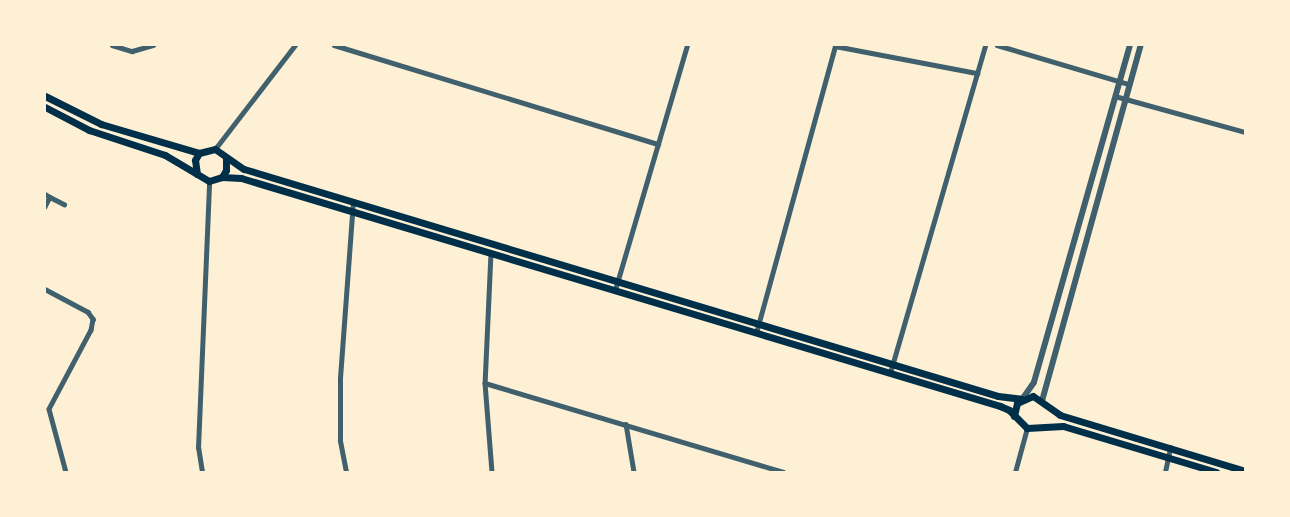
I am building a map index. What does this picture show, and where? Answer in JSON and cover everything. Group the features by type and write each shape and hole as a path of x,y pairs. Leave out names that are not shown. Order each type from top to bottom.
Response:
{"main road":[{"path":"45,96 101,124 199,153 215,149 244,168 893,364 1022,399 1033,396 1060,415 1245,471"},
{"path":"45,107 89,130 165,155 209,181 222,177 241,177 1000,406 1027,428 1063,426 1216,472"},
{"path":"197,174 194,166 199,153"},
{"path":"222,177 226,158"},
{"path":"1014,416 1022,399"},
{"path":"1038,427 1046,418 1044,403"}],"street":[{"path":"112,45 132,51 153,45"},
{"path":"215,149 295,45"},
{"path":"334,45 658,144"},
{"path":"615,291 687,45"},
{"path":"756,333 833,45 977,73"},
{"path":"890,373 985,45"},
{"path":"998,45 1130,84"},
{"path":"1022,399 1034,382 1130,45"},
{"path":"1044,403 1141,45"},
{"path":"1115,96 1245,132"},
{"path":"202,472 198,448 209,181"},
{"path":"45,207 47,196 64,204"},
{"path":"346,472 340,441 340,378 353,201"},
{"path":"491,253 485,383 492,472"},
{"path":"45,289 88,312 93,319 91,330 49,409 66,472"},
{"path":"485,383 780,472"},
{"path":"626,424 634,472"},
{"path":"1015,472 1027,428"},
{"path":"1165,472 1170,448"}]}
